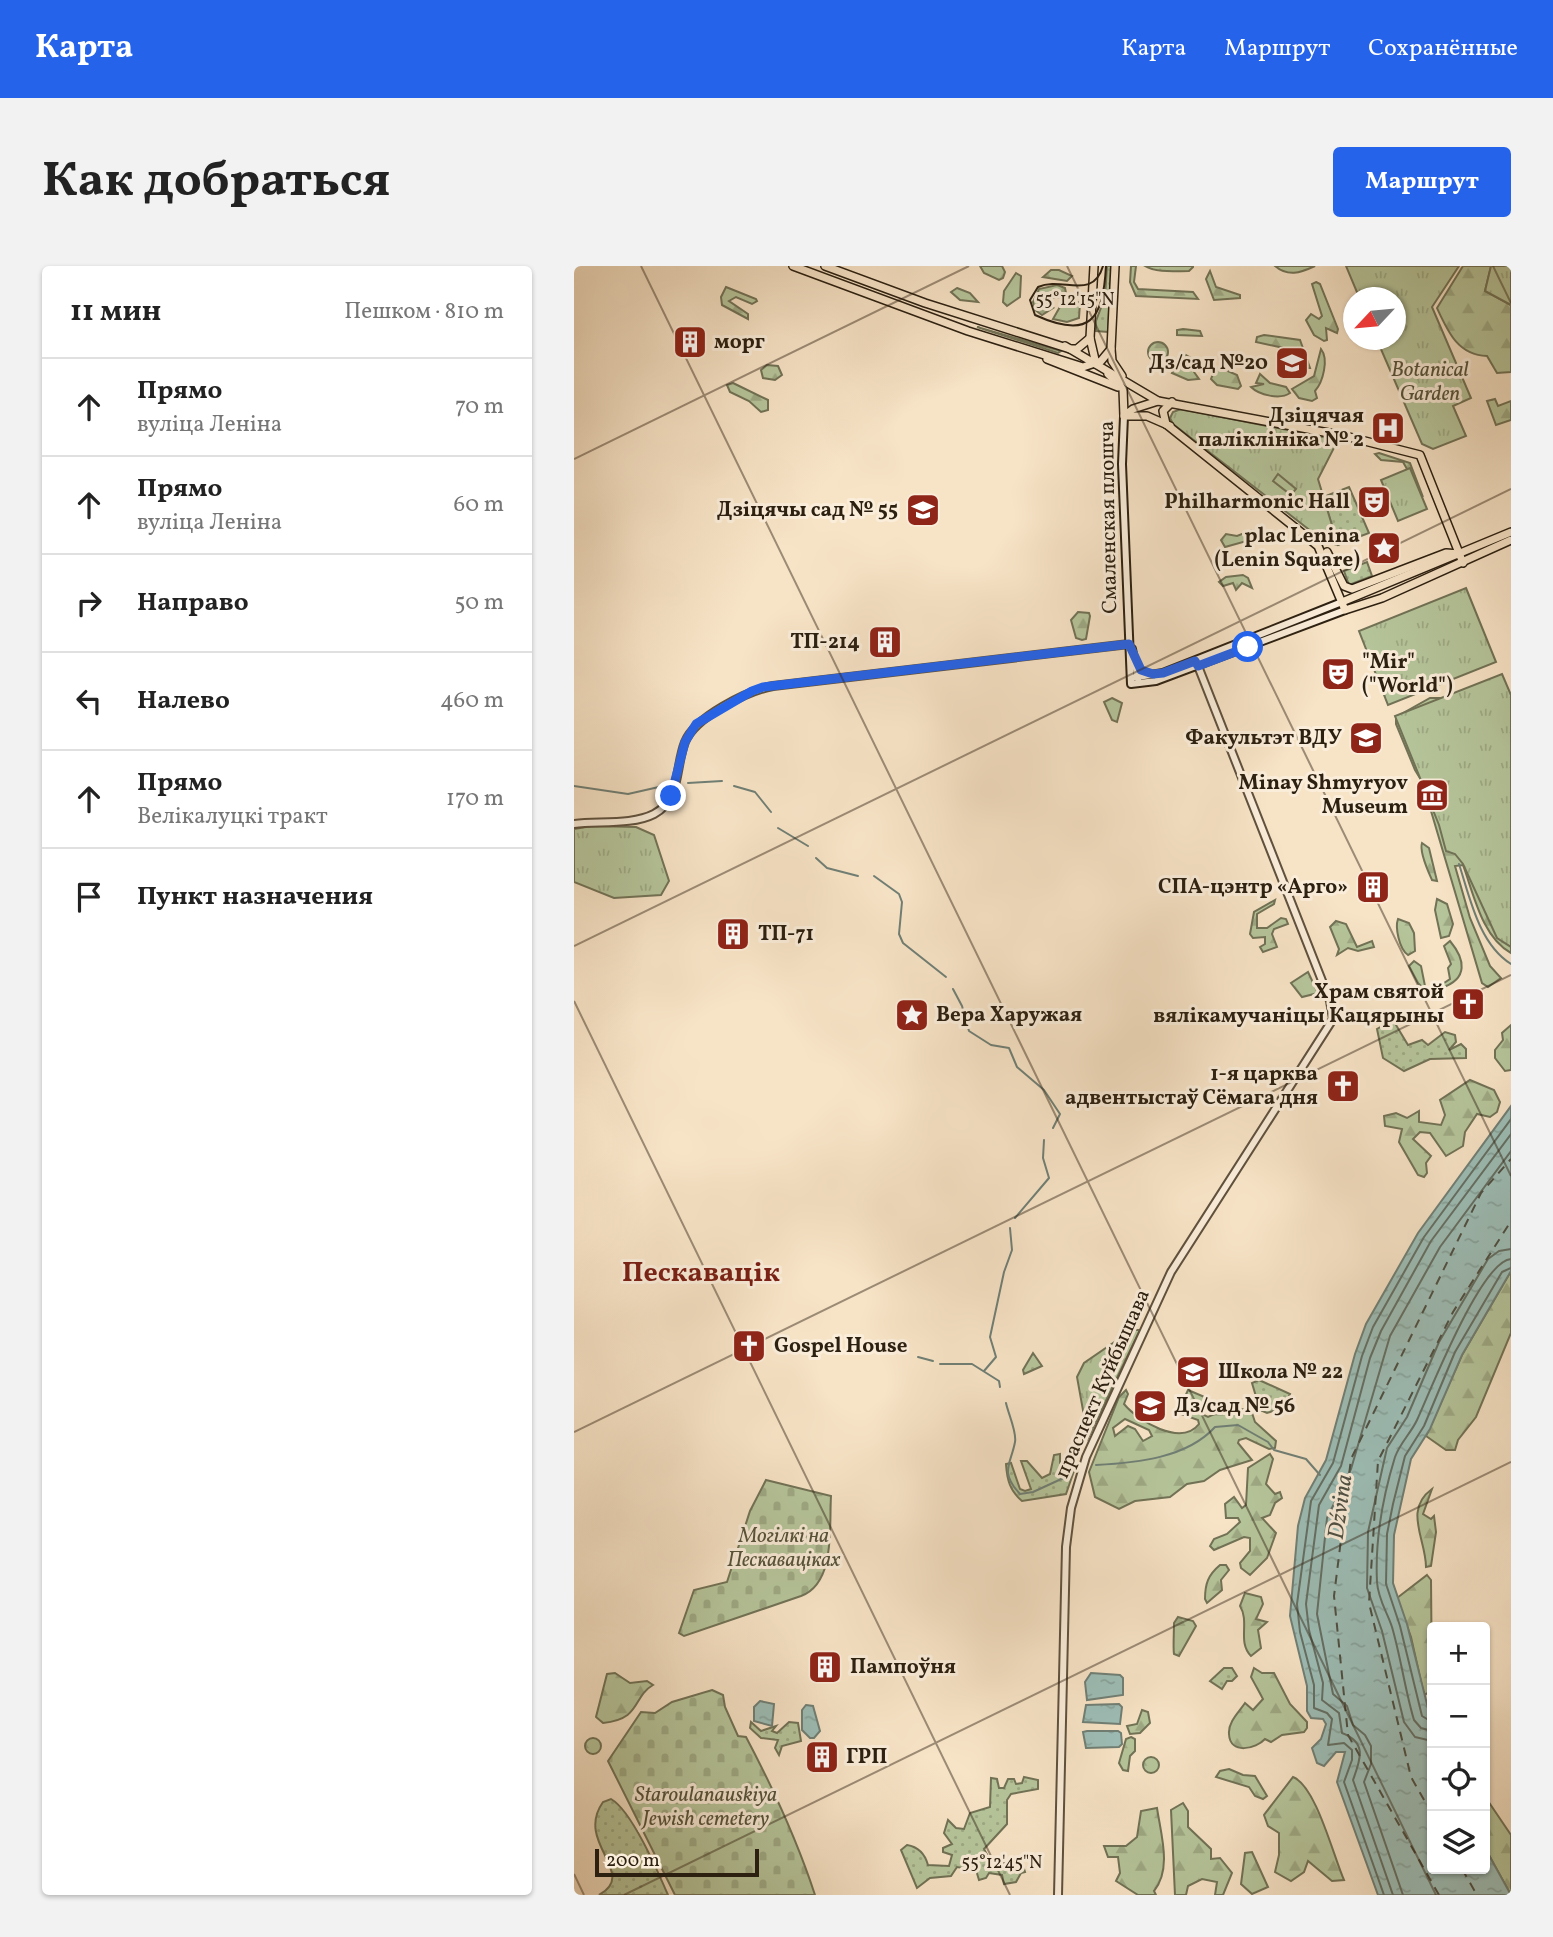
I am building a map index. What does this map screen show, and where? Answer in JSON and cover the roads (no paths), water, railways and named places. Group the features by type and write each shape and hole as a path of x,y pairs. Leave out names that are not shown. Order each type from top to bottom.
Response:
{"main road":[{"path":"793,266 968,331 1083,367 1096,363 1111,349"},
{"path":"825,266 973,319 1077,349 1090,338"},
{"path":"1094,266 1090,338 1096,363"},
{"path":"1115,266 1111,349 1112,361 1125,386"},
{"path":"968,331 973,319"},
{"path":"1015,344 1158,401 1345,436 1420,454 1463,563"},
{"path":"1066,346 1096,363 1125,386"},
{"name":"Смаленская плошча","path":"1124,416 1125,386"},
{"path":"1124,416 1133,409 1158,401"},
{"path":"1172,402 1163,411 1166,424 1318,545 1344,606"},
{"path":"1124,416 1147,416 1166,424 1314,537 1326,550 1344,586 1349,589 1446,553 1460,554"},
{"path":"1344,606 1511,532"},
{"path":"1344,606 1382,598 1511,540"}],"street":[{"name":"Смаленская плошча","path":"1124,416 1122,464 1129,644 1135,681"},
{"path":"1135,681 1196,663 1344,606"},
{"path":"574,824 646,817 663,808 675,790 681,757 693,729 704,718 752,691 773,685 1129,644 1135,659 1147,673 1163,673"},
{"path":"1135,659 1135,681"},
{"path":"1135,681 1196,663"},
{"name":"праспект Куйбышава","path":"1058,1895 1066,1547 1071,1508 1086,1457 1171,1272 1333,1019 1330,1001 1196,663"}],"water":[{"name":"Dźvina","path":"1511,1106 1511,1271 1462,1355 1430,1429 1411,1459 1394,1535 1393,1583 1407,1624 1427,1704 1427,1874 1490,1874 1490,1857 1511,1895 1378,1895 1337,1782 1345,1752 1336,1752 1324,1766 1317,1763 1312,1748 1321,1739 1326,1724 1323,1719 1311,1718 1307,1711 1307,1686 1290,1616 1298,1526 1305,1498 1326,1460 1366,1324 1418,1233"},
{"path":"1091,1673 1120,1675 1123,1678 1123,1695 1087,1700 1085,1682"},
{"path":"760,1701 774,1704 772,1726 754,1721 754,1707"},
{"path":"1119,1704 1122,1707 1120,1724 1083,1722 1086,1705"},
{"path":"806,1705 813,1706 820,1731 814,1738 810,1738 802,1730 802,1710"},
{"path":"1118,1731 1121,1733 1122,1744 1119,1747 1086,1748 1083,1732"}],"waterway":[{"path":"688,783 722,781"},
{"path":"574,786 628,794 672,784"},
{"path":"734,786 755,792 771,812"},
{"path":"778,828 808,846"},
{"path":"816,858 827,868 858,876"},
{"path":"1459,864 1483,933 1500,955 1511,964"},
{"path":"874,876 899,894 902,902 899,934 903,943 946,977"},
{"path":"953,989 962,1006 969,1031 991,1045 1009,1048 1017,1067 1044,1090 1060,1114 1053,1128"},
{"path":"1015,1218 1049,1178 1043,1158 1044,1140"},
{"path":"984,1371 996,1357 990,1337 1004,1272 1012,1250 1010,1228"},
{"path":"918,1357 933,1361"},
{"path":"940,1364 972,1364 999,1381 1000,1387"},
{"path":"1006,1403 1015,1438 1008,1474 1020,1494 1033,1492 1070,1475"},
{"path":"1096,1465 1160,1457 1190,1446 1215,1427 1238,1425 1268,1442 1274,1450 1306,1459 1320,1475"}],"tram line":[{"path":"1103,266 1098,276 1084,285 1047,284 1038,287 1030,300 1035,315 1069,325 1081,325 1090,320 1097,312 1101,300 1106,266"}],"place":[{"name":"морг","path":"690,342"},
{"name":"Дз/сад №20","path":"1292,363"},
{"name":"Дзіцячая паліклініка № 2","path":"1388,428"},
{"name":"Philharmonic Hall","path":"1374,502"},
{"name":"Дзіцячы сад № 55","path":"923,510"},
{"name":"plac Lenina (Lenin Square)","path":"1384,548"},
{"name":"ТП-214","path":"885,642"},
{"name":"\"Mir\" (\"World\")","path":"1338,674"},
{"name":"Факультэт ВДУ","path":"1366,738"},
{"name":"Minay Shmyryov Museum","path":"1432,795"},
{"name":"СПА-цэнтр «Арго»","path":"1373,887"},
{"name":"ТП-71","path":"733,934"},
{"name":"Храм святой вялікамучаніцы Кацярыны","path":"1468,1004"},
{"name":"Вера Харужая","path":"912,1015"},
{"name":"1-я царква адвентыстаў Сёмага дня","path":"1343,1086"},
{"name":"Gospel House","path":"749,1346"},
{"name":"Школа № 22","path":"1193,1372"},
{"name":"Дз/сад № 56","path":"1150,1406"},
{"name":"Пампоўня","path":"825,1667"},
{"name":"ГРП","path":"822,1757"}],"district":[{"name":"Пескавацік","path":"701,1273"}],"park label":[{"name":"Botanical Garden","path":"1430,382"},
{"name":"Могілкі на Пескаваціках","path":"784,1548"},
{"name":"Staroulanauskiya Jewish cemetery","path":"706,1807"}]}
